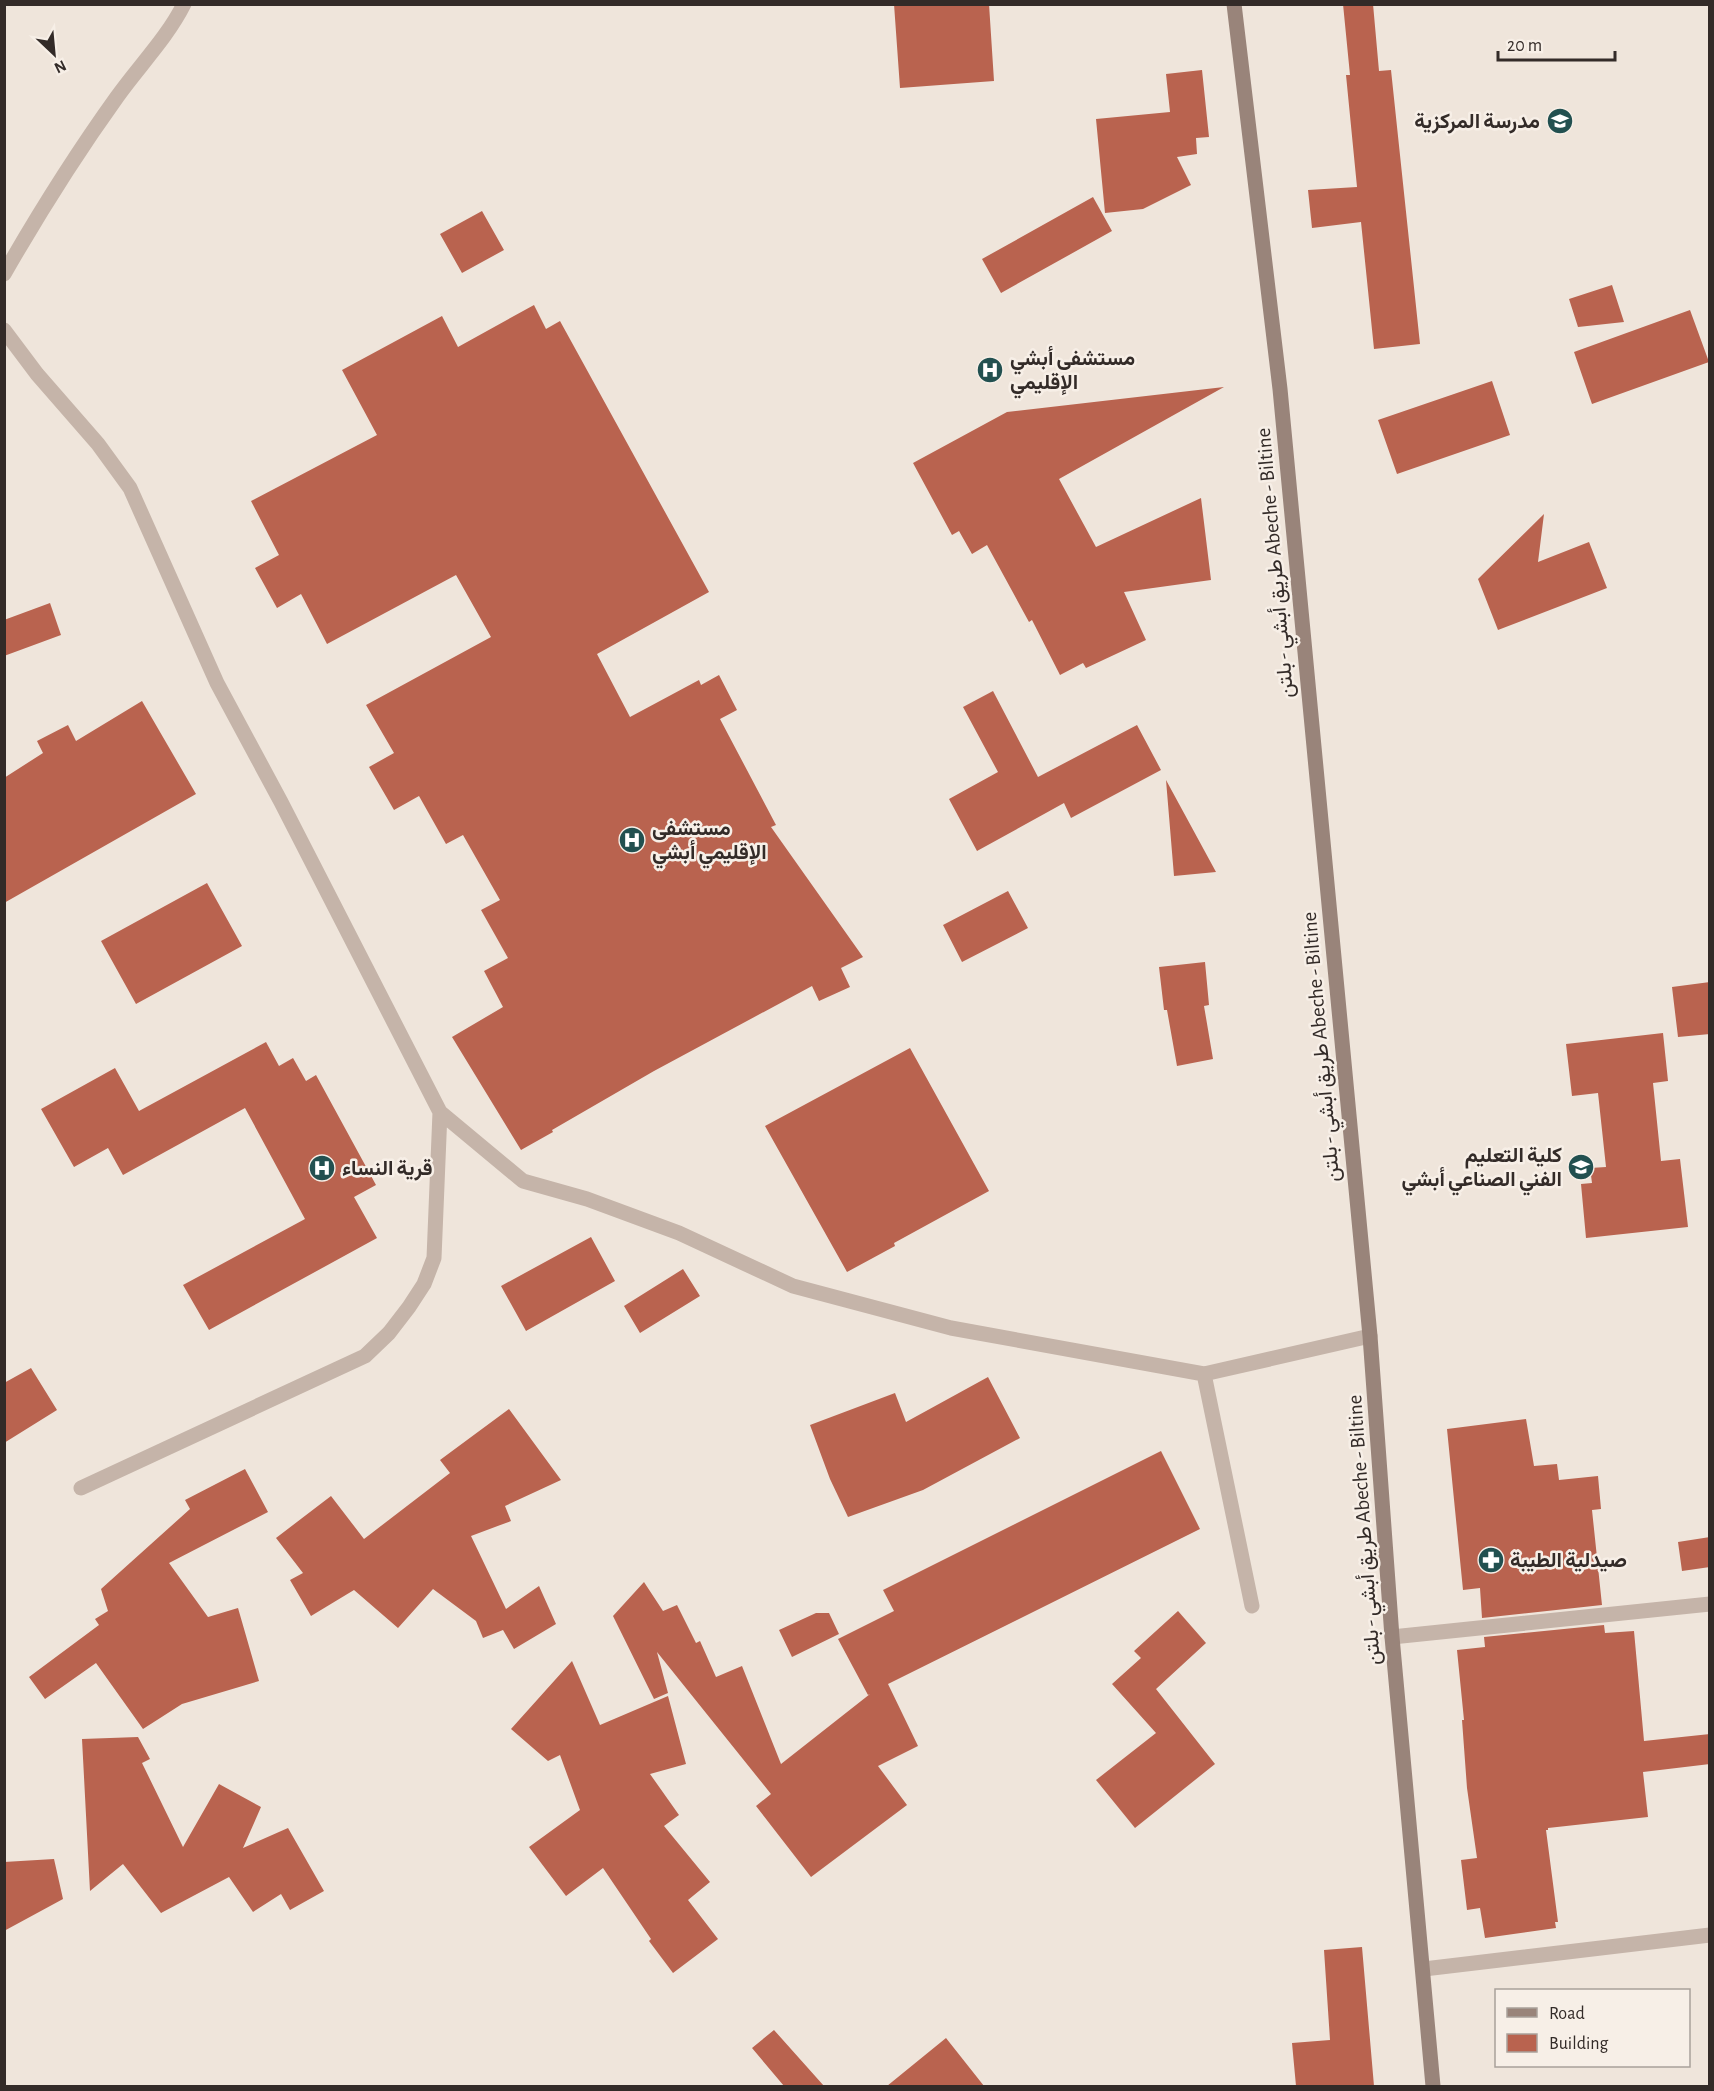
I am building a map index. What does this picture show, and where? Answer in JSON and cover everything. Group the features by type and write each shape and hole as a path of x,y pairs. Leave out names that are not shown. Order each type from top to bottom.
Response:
{"main road":[{"name":"طريق أبشي - بلتن Abeche - Biltine","path":"1234,4 1280,389 1370,1336 1392,1637 1433,2086"}],"street":[{"path":"4,274 39,213 78,153 118,95 175,22 184,4"},
{"path":"4,330 37,374 98,444 130,488 217,683 440,1112 523,1181 587,1199 680,1233 793,1286 951,1328 1204,1374 1370,1336"},
{"path":"81,1488 365,1356 389,1333 424,1284 434,1258 440,1112"},
{"path":"1204,1374 1252,1606"},
{"path":"1392,1637 1710,1604"},
{"path":"1424,1969 1710,1935"}],"building":[{"path":"894,4 989,4 994,81 900,88"},
{"path":"1343,4 1373,4 1379,71 1391,70 1420,344 1374,349 1361,222 1312,228 1308,190 1357,187 1346,75 1350,75"},
{"path":"1202,70 1209,137 1196,138 1197,154 1177,157 1191,185 1143,209 1105,213 1096,119 1170,112 1166,74"},
{"path":"1093,197 1112,231 1001,293 982,259"},
{"path":"482,211 504,250 462,273 440,234"},
{"path":"1612,285 1624,322 1578,327 1569,299"},
{"path":"534,305 546,329 560,321 709,592 597,654 630,717 699,680 701,685 719,675 737,710 720,719 776,825 771,827 863,957 841,968 850,987 819,1001 812,986 654,1071 521,1150 452,1037 503,1007 484,971 508,958 481,910 500,900 463,835 446,844 419,796 394,810 369,767 394,753 366,705 491,637 456,575 327,644 301,594 277,608 255,568 279,555 251,501 377,435 342,370 442,316 458,347"},
{"path":"1690,310 1709,362 1592,404 1574,352"},
{"path":"1492,381 1510,435 1397,474 1378,420"},
{"path":"1224,387 1059,479 1096,547 1201,498 1211,580 1124,592 1146,640 1086,668 1083,663 1060,675 1032,620 1029,622 987,545 972,554 959,531 952,535 913,463 1007,412"},
{"path":"1544,514 1538,562 1589,542 1607,588 1498,630 1478,579"},
{"path":"50,603 61,635 4,656 4,620"},
{"path":"993,691 1038,777 1137,725 1161,770 1071,818 1064,803 977,851 949,799 998,772 963,707"},
{"path":"142,701 196,794 4,903 4,778 43,753 37,741 68,725 76,741"},
{"path":"1166,780 1216,872 1174,876"},
{"path":"207,883 242,946 136,1004 101,941"},
{"path":"1008,891 1028,928 962,962 943,925"},
{"path":"1205,962 1209,1005 1204,1006 1213,1059 1177,1066 1167,1010 1164,1010 1159,967"},
{"path":"1710,982 1710,1034 1678,1037 1672,987"},
{"path":"1663,1033 1668,1081 1653,1083 1661,1161 1680,1159 1688,1227 1586,1238 1581,1184 1592,1183 1590,1168 1606,1167 1598,1093 1572,1096 1566,1044"},
{"name":"قرية النساء","path":"266,1042 279,1066 293,1058 306,1081 316,1075 376,1185 354,1197 377,1238 209,1330 183,1285 305,1219 245,1108 123,1175 108,1148 74,1167 41,1109 115,1068 139,1111"},
{"path":"910,1048 989,1191 894,1243 895,1246 847,1272 765,1126"},
{"path":"591,1237 615,1281 526,1331 501,1286"},
{"path":"683,1269 700,1296 640,1333 624,1306"},
{"path":"31,1368 57,1410 4,1443 4,1383"},
{"path":"988,1377 1020,1438 923,1490 848,1517 830,1479 810,1425 895,1393 906,1422"},
{"path":"509,1409 561,1480 505,1506 511,1521 471,1536 506,1609 539,1586 556,1624 514,1649 503,1630 483,1638 476,1621 433,1589 398,1628 354,1590 311,1616 290,1580 303,1573 276,1538 331,1496 364,1539 450,1473 440,1460"},
{"path":"1526,1419 1534,1466 1557,1464 1559,1480 1598,1476 1601,1509 1592,1510 1602,1605 1482,1618 1480,1588 1463,1590 1447,1429"},
{"path":"1161,1451 1200,1529 888,1684 918,1746 878,1766 907,1805 811,1877 756,1806 771,1794 657,1652 668,1693 654,1699 613,1616 644,1582 663,1611 677,1605 696,1643 700,1641 716,1677 742,1666 781,1764 870,1694 868,1695 838,1639 894,1611 883,1590"},
{"path":"245,1469 268,1512 169,1563 208,1617 238,1608 259,1681 182,1704 143,1729 96,1663 45,1699 29,1677 99,1625 95,1619 108,1611 101,1589 190,1509 185,1500"},
{"path":"1710,1537 1710,1567 1682,1571 1678,1542"},
{"path":"1178,1611 1206,1643 1156,1689 1215,1764 1135,1828 1096,1780 1156,1733 1112,1684 1141,1658 1134,1651"},
{"path":"816,1613 829,1613 839,1634 792,1657 779,1630"},
{"path":"1604,1625 1605,1633 1634,1631 1644,1741 1710,1734 1710,1764 1643,1772 1648,1817 1548,1828 1546,1830 1558,1922 1555,1922 1556,1928 1485,1938 1480,1908 1467,1910 1461,1860 1477,1858 1467,1788 1462,1720 1464,1720 1457,1650 1485,1647 1484,1637"},
{"path":"572,1661 600,1725 668,1696 686,1764 650,1774 679,1815 664,1826 710,1882 688,1900 718,1939 673,1973 649,1941 651,1939 603,1868 566,1896 529,1847 580,1810 560,1755 548,1761 511,1729"},
{"path":"138,1737 150,1759 142,1763 183,1847 219,1784 261,1807 243,1848 288,1828 324,1891 290,1910 281,1894 253,1912 229,1877 161,1913 123,1864 90,1891 82,1739"},
{"path":"54,1859 63,1899 4,1931 4,1862"},
{"path":"1362,1947 1374,2086 1296,2086 1292,2043 1330,2040 1324,1950"},
{"path":"774,2030 824,2086 784,2086 752,2048"},
{"path":"946,2038 984,2086 887,2086"}],"place":[{"name":"مدرسة المركزية","path":"1560,121"},
{"name":"مستشفى أبشي الإقليمي","path":"990,370"},
{"name":"مستشفى الإقليمي أبشي","path":"632,840"},
{"name":"كلية التعليم الفني الصناعي أبشي","path":"1581,1167"},
{"name":"قرية النساء","path":"322,1168"},
{"name":"صيدلية الطيبة","path":"1491,1560"}]}
